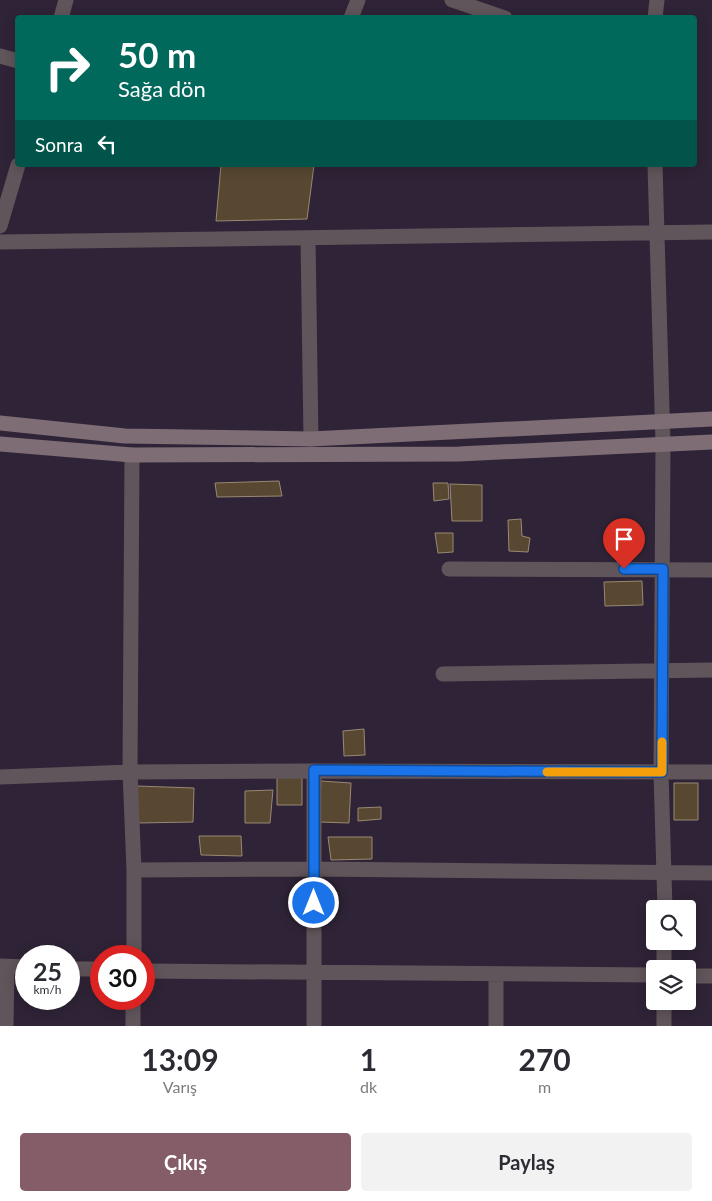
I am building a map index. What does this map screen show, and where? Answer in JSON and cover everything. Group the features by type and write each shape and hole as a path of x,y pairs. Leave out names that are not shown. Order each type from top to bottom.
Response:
{"main road":[{"path":"0,423 125,436 311,439 712,419"},
{"path":"0,444 132,455 459,454 712,442"}],"street":[{"path":"62,15 66,0"},
{"path":"352,15 358,0"},
{"path":"452,0 496,15"},
{"path":"656,15 657,0"},
{"path":"0,56 15,60"},
{"path":"0,226 17,167"},
{"path":"655,167 663,421 662,772 664,900"},
{"path":"0,242 712,232"},
{"path":"308,238 311,439"},
{"path":"132,455 130,772 134,870 134,945"},
{"path":"449,569 712,570"},
{"path":"443,674 712,670"},
{"path":"314,770 314,1026"},
{"path":"0,777 130,772 314,770 712,772"},
{"path":"134,870 314,869 712,873"},
{"path":"4,967 6,1026"},
{"path":"155,970 646,976"},
{"path":"496,974 496,1026"},
{"path":"696,976 712,976"},
{"path":"133,1026 134,1010"},
{"path":"664,1010 664,1026"}],"building":[{"path":"221,167 314,167 307,219 216,221"},
{"path":"279,481 282,496 217,497 215,483"},
{"path":"433,483 448,483 449,499 434,501"},
{"path":"450,484 482,485 482,521 452,521"},
{"path":"521,519 522,536 530,538 528,552 509,551 508,520"},
{"path":"435,533 453,533 453,552 438,553"},
{"path":"642,581 643,605 605,606 604,582"},
{"path":"364,729 365,755 344,756 343,731"},
{"path":"277,777 302,777 302,805 277,805"},
{"path":"321,781 351,783 349,823 319,822"},
{"path":"674,783 698,783 698,820 674,820"},
{"path":"137,786 194,788 193,822 138,823"},
{"path":"273,790 270,823 245,823 245,791"},
{"path":"381,807 381,819 358,821 358,808"},
{"path":"199,836 241,836 242,856 201,855"},
{"path":"328,837 372,837 372,859 331,860"}],"slow traffic":[{"path":"547,772 662,772 662,742"}],"route":[{"path":"314,903 314,770 662,772 663,569 624,569"}]}
